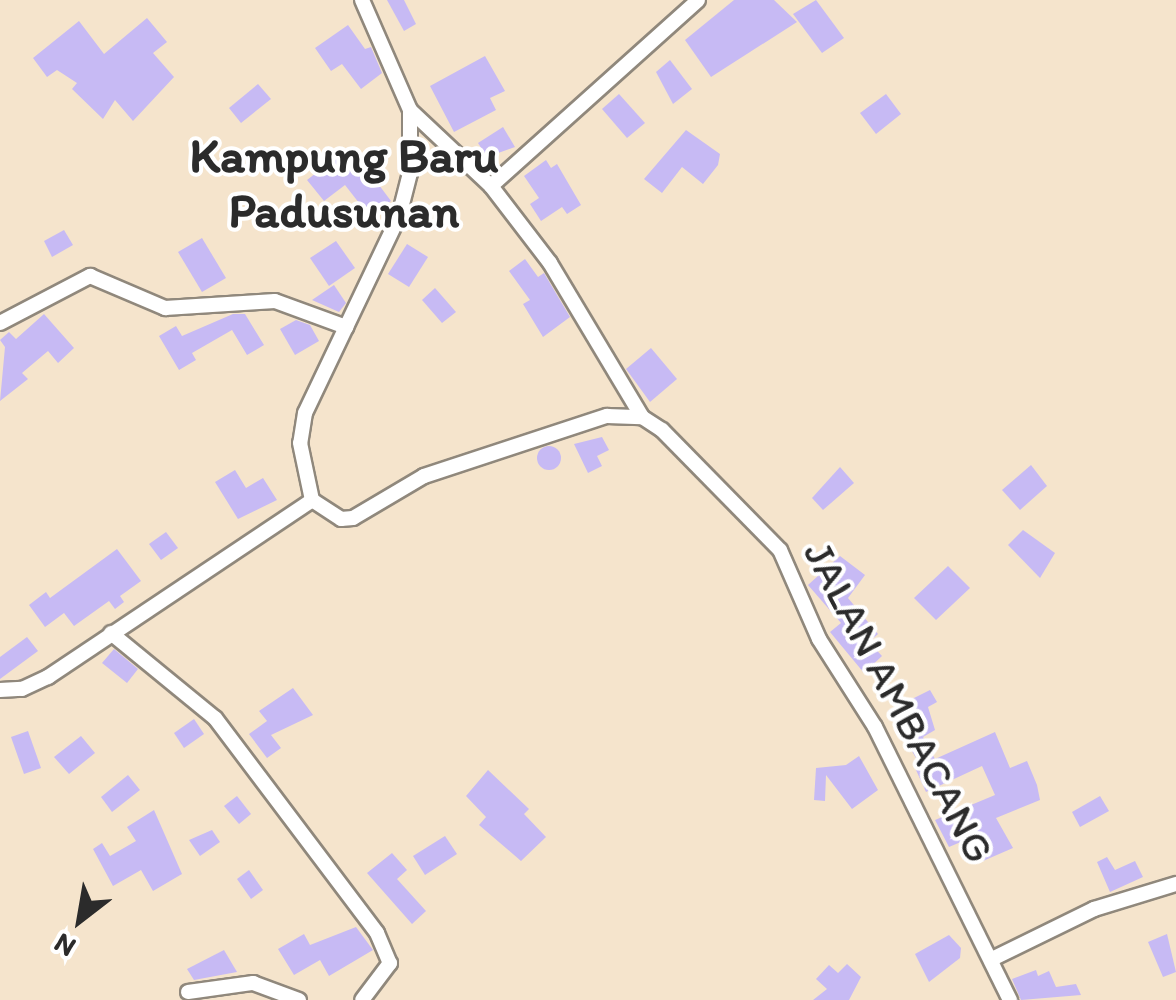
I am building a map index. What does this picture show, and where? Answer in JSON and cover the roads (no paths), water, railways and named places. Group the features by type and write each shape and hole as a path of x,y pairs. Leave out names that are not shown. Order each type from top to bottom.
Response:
{"street":[{"path":"362,0 410,110 407,198 302,429 312,500 342,519 353,518 441,470 607,416 642,416"},
{"path":"492,186 698,0"},
{"name":"JALAN AMBACANG","path":"410,110 492,186 550,263 642,416 700,465 780,550 819,639 875,727 1010,1000"},
{"path":"0,323 90,276 165,308 275,301 346,328"},
{"path":"0,690 34,684 312,500"},
{"path":"111,633 215,718 377,932 390,963 362,1000"},
{"path":"992,958 1094,908 1176,884"},
{"path":"188,992 252,983 299,1000"}],"district":[{"name":"Kampung Baru Padusunan","path":"344,182"}]}
